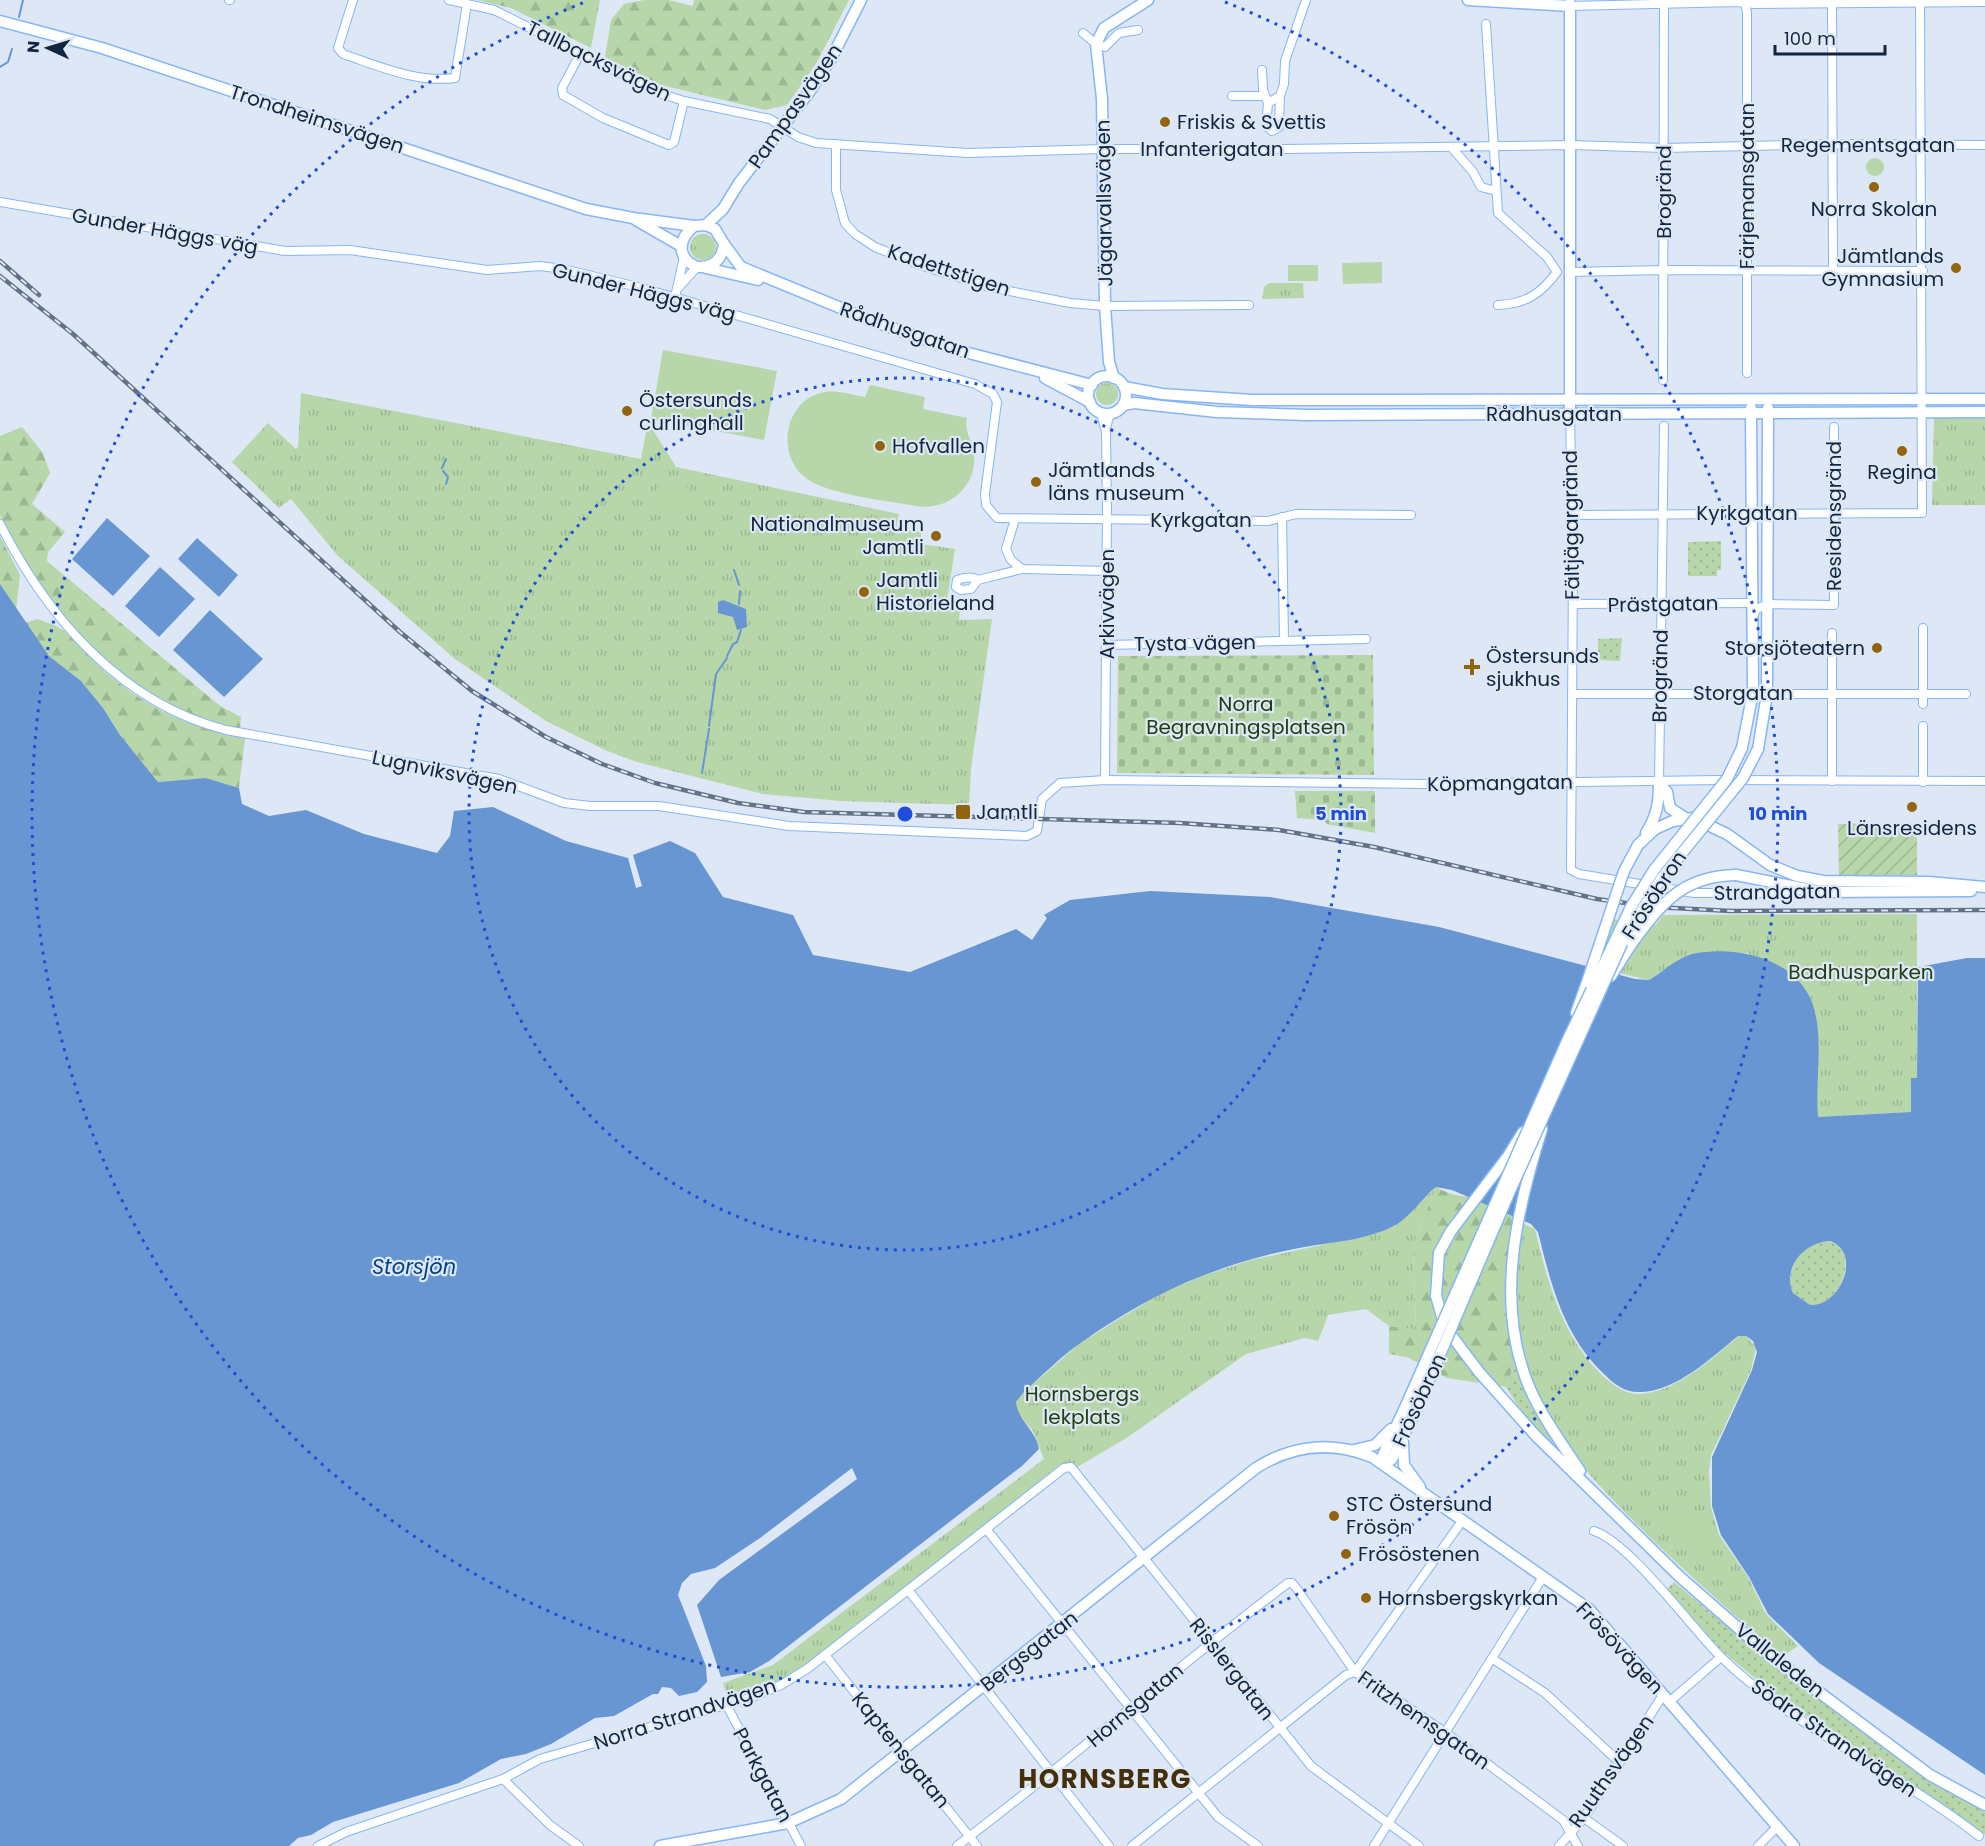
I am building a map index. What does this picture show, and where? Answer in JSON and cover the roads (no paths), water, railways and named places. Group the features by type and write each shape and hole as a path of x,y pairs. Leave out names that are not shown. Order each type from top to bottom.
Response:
{"main road":[{"name":"Pampasvägen","path":"706,225 723,209 739,183 785,127 831,59 861,0"},
{"path":"1096,44 1104,28 1148,0"},
{"path":"1468,0 1570,3"},
{"name":"Fältjägargränd","path":"1570,3 1570,414"},
{"name":"Trondheimsvägen","path":"0,21 150,63 586,208 633,218 694,226"},
{"name":"Jägarvallsvägen","path":"1096,44 1103,149 1105,306 1109,377"},
{"name":"Pampasvägen","path":"723,209 723,240"},
{"name":"Trondheimsvägen","path":"633,218 682,252"},
{"path":"706,225 715,229 723,240 720,259 701,268 682,252 684,234 694,226 706,225"},
{"name":"Rådhusgatan","path":"723,240 741,267 875,322 957,350 1092,385"},
{"name":"Rådhusgatan","path":"701,268 786,286"},
{"name":"Rådhusgatan","path":"1026,369 1090,402"},
{"path":"1109,377 1124,387 1124,405 1105,413 1090,402 1092,385 1109,377"},
{"name":"Rådhusgatan","path":"1124,387 1162,394 1252,400 1985,399"},
{"path":"1751,399 1753,692"},
{"path":"1767,694 1768,399"},
{"name":"Rådhusgatan","path":"1124,405 1134,403 1217,412 1306,415 1985,412"},
{"name":"Frösöbron","path":"1753,692 1742,748 1727,779 1654,870 1631,907 1566,1041 1383,1455 1384,1465 1392,1460 1418,1406 1510,1191 1624,939 1650,895 1683,850 1743,778 1758,748 1767,694"},
{"path":"1659,783 1667,792 1670,808 1685,818"},
{"name":"Frösöbron","path":"1566,1041 1624,871 1654,821 1659,804 1659,783"},
{"path":"1638,845 1655,829 1685,818"},
{"name":"Strandgatan","path":"1685,818 1713,825 1751,854 1784,872 1811,880 1923,882 1985,889"},
{"path":"1599,994 1632,943 1666,901 1683,887 1717,875 1736,875 1803,888"},
{"name":"Strandgatan","path":"1803,888 1822,892 1985,889"},
{"name":"Frösöbron","path":"1512,1278 1516,1232 1522,1201 1549,1107"},
{"name":"Frösöbron","path":"1436,1296 1438,1253 1466,1210 1508,1156 1537,1108"},
{"name":"Vallaleden","path":"1512,1278 1512,1319 1524,1373 1545,1420 1594,1491"},
{"name":"Vallaleden","path":"1436,1296 1445,1327 1466,1356 1536,1436 1680,1577 1768,1654 1930,1775 1985,1805"},
{"path":"1354,1450 1381,1441 1399,1419"},
{"path":"1404,1435 1402,1457 1404,1465 1425,1495"},
{"name":"Bergsgatan","path":"660,1846 789,1823 841,1799 1264,1463 1282,1455 1310,1448 1354,1450 1384,1465"},
{"name":"Frösövägen","path":"1384,1465 1589,1609 1776,1828 1794,1846"}],"street":[{"path":"353,0 338,48 343,54 404,75 438,81 455,78 467,4"},
{"name":"Tallbacksvägen","path":"449,0 494,10 643,85 684,101 770,118 785,127"},
{"path":"1262,70 1266,99 1266,126 1272,131 1279,127 1280,96 1284,84 1285,61 1306,0"},
{"path":"1920,1 1922,411"},
{"name":"Färjemansgatan","path":"1744,2 1747,146 1747,373"},
{"path":"1570,3 1985,2"},
{"name":"Brogränd","path":"1663,380 1664,4"},
{"path":"1832,4 1833,270"},
{"path":"1486,24 1492,147 1498,213 1547,257 1557,272 1532,298 1517,304 1498,305"},
{"path":"1083,33 1096,44 1105,47 1119,33 1138,30"},
{"path":"581,52 562,88 563,95 603,118 669,145 674,142 684,101"},
{"path":"1232,96 1266,99 1280,96"},
{"name":"Infanterigatan","path":"785,127 798,137 816,143 968,153 1103,149 1452,148 1571,145"},
{"name":"Kadettstigen","path":"836,144 836,190 844,223 855,234 875,247 920,265 989,286 1070,303 1105,306 1249,305"},
{"name":"Regementsgatan","path":"1571,145 1664,148 1833,144 1985,145"},
{"path":"1452,148 1473,172 1481,187 1496,191"},
{"name":"Gunder Häggs väg","path":"0,202 285,251 350,250 487,270 540,266 675,297 975,384 993,394 998,402 985,495 991,514"},
{"path":"675,297 682,252"},
{"path":"678,288 701,268"},
{"path":"1570,272 1923,271"},
{"name":"Kyrkgatan","path":"1572,515 1922,513 1922,411"},
{"name":"Arkivvägen","path":"1105,413 1108,571 1105,780"},
{"name":"Fältjägargränd","path":"1570,414 1573,604 1571,870"},
{"name":"Brogränd","path":"1659,783 1664,426"},
{"name":"Residensgränd","path":"1768,604 1834,605 1834,427"},
{"name":"Kyrkgatan","path":"991,514 997,518 1015,519 1107,520 1268,520 1296,514 1411,515"},
{"path":"1282,517 1284,640"},
{"path":"1015,519 1006,549 1011,560 1023,569"},
{"name":"Lugnviksvägen","path":"0,524 22,568 80,641 140,694 194,722 499,779 564,803 590,806 659,806 789,826 1027,836 1037,831 1039,819"},
{"path":"978,580 1023,569 1108,571"},
{"name":"Prästgatan","path":"1573,604 1752,603"},
{"path":"1753,615 1757,609 1768,604"},
{"path":"1923,628 1923,704"},
{"path":"1832,633 1832,781"},
{"name":"Tysta vägen","path":"1107,645 1366,639"},
{"name":"Storgatan","path":"1572,694 1753,692 1767,694 1966,694"},
{"path":"1923,726 1923,782"},
{"name":"Köpmangatan","path":"1039,819 1042,799 1060,783 1105,780 1424,784 1659,783 1720,780 1985,781"},
{"name":"Strandgatan","path":"1571,870 1579,874 1694,893 1790,893 1803,888"},
{"name":"Risslergatan","path":"1071,1467 1311,1766 1419,1846"},
{"name":"Norra Strandvägen","path":"322,1845 346,1832 503,1779 540,1759 753,1697 781,1685 825,1655 909,1591 1064,1468 1071,1467"},
{"path":"1132,1846 1200,1793 1278,1727 1346,1675 1355,1672 1462,1521"},
{"path":"987,1530 1218,1817 1258,1846"},
{"name":"Södra Strandvägen","path":"1594,1531 1604,1534 1647,1574 1721,1657 1773,1700 1979,1836"},
{"path":"1374,1846 1543,1577"},
{"name":"Fritzhemsgatan","path":"1284,1586 1292,1583 1355,1672 1446,1733 1563,1820 1578,1846"},
{"name":"Hornsgatan","path":"957,1846 1052,1774 1211,1642 1284,1586"},
{"path":"909,1591 1109,1846"},
{"name":"Kaptensgatan","path":"825,1655 977,1846"},
{"name":"Ruuthsvägen","path":"1559,1846 1584,1818 1619,1762 1666,1699 1721,1657"},
{"path":"1493,1659 1545,1693 1619,1762"},
{"name":"Parkgatan","path":"726,1704 801,1846"},
{"path":"503,1779 537,1814 579,1846"},
{"path":"1584,1818 1623,1846"},
{"path":"1758,1846 1776,1828"}],"water":[{"path":"107,518 150,556 113,596 72,559"},
{"path":"197,538 238,575 219,597 178,559"},
{"path":"160,567 195,599 159,637 125,606"},
{"name":"Storsjön","path":"0,584 49,656 81,681 158,782 206,778 239,788 242,804 269,816 306,810 364,834 437,853 450,836 454,811 493,807 566,841 628,858 636,888 642,886 633,855 670,841 695,853 723,897 793,915 813,955 910,972 1016,929 1032,940 1047,918 1044,915 1070,900 1150,891 1270,897 1439,927 1635,979 1649,980 1675,962 1692,954 1710,951 1748,954 1783,968 1808,994 1817,1025 1818,1117 1911,1112 1911,1078 1917,1078 1918,967 1967,958 1985,958 1985,1775 1819,1663 1768,1614 1749,1577 1721,1535 1712,1506 1712,1457 1752,1370 1757,1352 1753,1341 1746,1336 1738,1336 1693,1372 1668,1386 1641,1392 1621,1388 1591,1360 1569,1327 1554,1291 1538,1232 1531,1224 1452,1190 1436,1187 1404,1219 1381,1232 1274,1253 1186,1282 1125,1314 1082,1342 1052,1366 1016,1402 1017,1409 1034,1436 1039,1449 1022,1466 769,1661 750,1672 721,1677 697,1605 719,1580 857,1479 852,1468 760,1538 715,1568 691,1574 682,1583 678,1595 706,1666 707,1682 697,1692 679,1696 671,1688 662,1687 658,1694 653,1694 614,1716 595,1718 551,1744 526,1754 501,1759 459,1783 333,1822 311,1835 298,1838 289,1846 0,1846","holes":["1830,1241 1840,1247 1845,1256 1844,1278 1830,1298 1810,1305 1793,1293 1790,1274 1804,1251 1820,1242"]},
{"path":"723,600 746,609 747,627 737,630 733,617 718,613 718,602"},
{"path":"210,610 263,659 224,697 173,650"}],"waterway":[{"path":"19,17 23,0"},
{"path":"0,67 8,62 12,49"},
{"path":"442,468 446,459"},
{"path":"443,471 448,477 446,484"},
{"path":"734,570 739,585"},
{"path":"739,604 740,591"},
{"path":"727,656 733,644 737,642 741,630"},
{"path":"709,726 716,674 727,658"},
{"path":"702,773 709,729"}],"railway":[{"path":"0,261 39,295"},
{"path":"0,276 73,334 400,632 472,691 546,737 602,764 655,783 738,803 804,812 1180,823 1279,830 1374,847 1597,899 1654,907 1731,911 1985,910"}],"place":[{"name":"Friskis & Svettis","path":"1165,122"},
{"name":"Norra Skolan","path":"1874,187"},
{"name":"Jämtlands Gymnasium","path":"1956,268"},
{"name":"Östersunds curlinghall","path":"627,411"},
{"name":"Hofvallen","path":"880,446"},
{"name":"Regina","path":"1902,451"},
{"name":"Jämtlands läns museum","path":"1036,482"},
{"name":"Nationalmuseum Jamtli","path":"936,536"},
{"name":"Jamtli Historieland","path":"864,592"},
{"name":"Storsjöteatern","path":"1877,648"},
{"name":"Östersunds sjukhus","path":"1472,667"},
{"name":"Länsresidens","path":"1912,807"},
{"name":"Jamtli","path":"963,812"},
{"name":"STC Östersund Frösön","path":"1334,1516"},
{"name":"Frösöstenen","path":"1346,1554"},
{"name":"Hornsbergskyrkan","path":"1366,1598"}],"district":[{"name":"HORNSBERG","path":"1105,1779"}],"park label":[{"name":"Norra Begravningsplatsen","path":"1246,716"},
{"name":"Badhusparken","path":"1861,972"},
{"name":"Hornsbergs lekplats","path":"1082,1406"}]}
